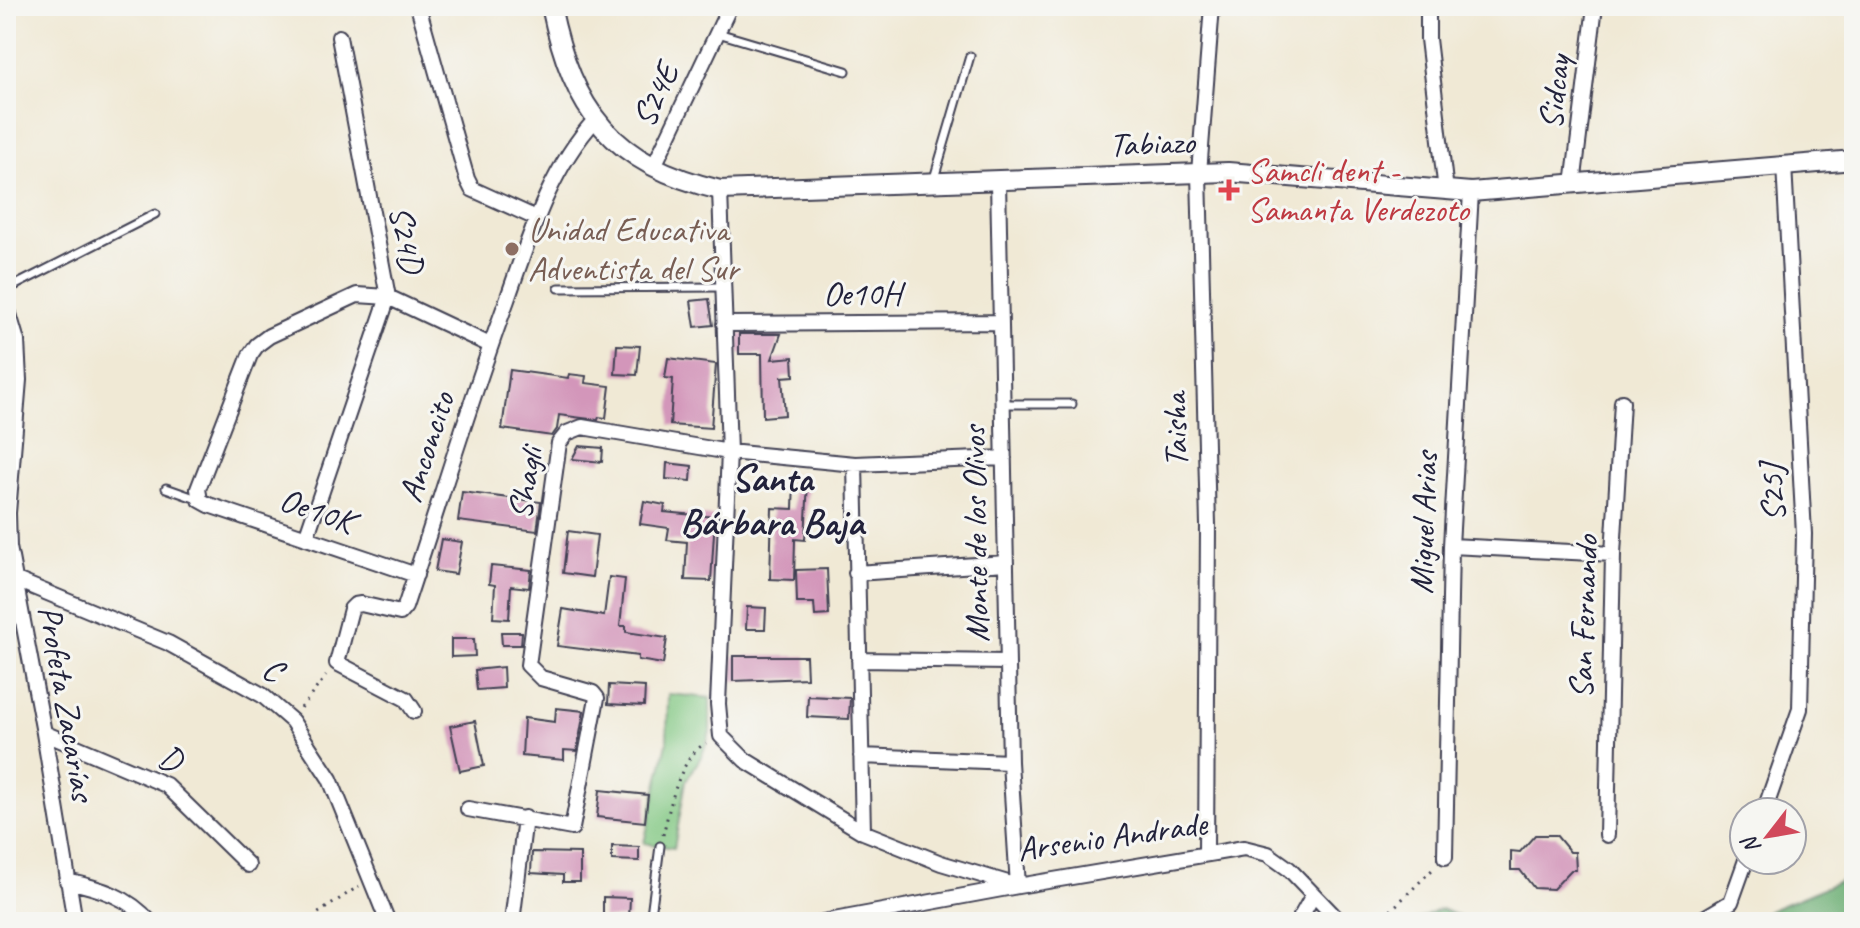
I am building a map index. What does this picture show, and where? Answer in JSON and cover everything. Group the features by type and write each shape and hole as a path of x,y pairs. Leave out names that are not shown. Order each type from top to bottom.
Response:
{"street":[{"path":"418,6 472,189 536,218"},
{"name":"Tabiazo","path":"551,6 570,77 595,120 637,157 693,183 720,190 1228,172 1471,192 1854,160"},
{"name":"S24E","path":"654,166 730,6"},
{"name":"Taisha","path":"1206,853 1208,525 1199,173 1212,6"},
{"path":"1428,6 1428,39 1446,191"},
{"name":"Sidcay","path":"1573,185 1595,6"},
{"name":"S24D","path":"306,538 388,297 339,37"},
{"name":"Anconcito","path":"337,663 351,609 355,605 400,613 405,607 490,345 536,218 575,141 595,120"},
{"name":"S25J","path":"1770,796 1800,709 1804,534 1784,165"},
{"name":"Monte de los Olivos","path":"998,181 1010,762 1018,886"},
{"path":"720,190 729,452 718,704 721,736"},
{"name":"Miguel Arias","path":"1445,857 1451,546 1471,192"},
{"path":"200,500 198,489 250,355 269,336 357,295 388,297 490,345"},
{"name":"Profeta Zacarías","path":"6,304 17,341 19,380 8,513 9,547 75,922"},
{"name":"Oe10H","path":"724,324 1001,322"},
{"name":"San Fernando","path":"1607,835 1613,554 1622,402"},
{"name":"Shagli","path":"468,809 572,828 598,703 593,693 541,678 528,665 559,443 567,433 582,427 729,452 855,464 1004,458"},
{"path":"855,464 863,832"},
{"name":"Oe10K","path":"200,500 416,575"},
{"path":"1451,546 1613,554"},
{"path":"856,573 1006,563"},
{"name":"C","path":"14,579 168,643 262,695 292,721 330,779 388,922"},
{"path":"859,660 1008,662"},
{"path":"337,663 406,699 414,711"},
{"name":"D","path":"44,733 166,785 248,865"},
{"name":"Arsenio Andrade","path":"721,736 745,760 863,832 941,863 1018,886 1244,848 1268,854 1289,869 1340,922"},
{"path":"861,756 1010,762"},
{"path":"512,922 525,818"},
{"path":"1699,921 1731,902 1740,876"},
{"path":"67,881 101,888 137,907 150,922"},
{"path":"823,922 1018,886"},
{"path":"1298,922 1313,895"}],"lane":[{"path":"718,33 846,71"},
{"path":"933,184 970,56"},
{"path":"6,290 155,214"},
{"path":"559,288 723,287"},
{"path":"1003,404 1072,404"},
{"path":"166,488 200,500"},
{"path":"650,922 660,846"}],"path":[{"path":"292,721 337,663"},
{"path":"660,846 676,785 698,748 721,736"},
{"path":"1379,922 1445,857"},
{"path":"305,922 371,879"}],"green space":[{"path":"668,694 710,698 710,732 702,755 686,781 674,848 644,843 667,743"},
{"path":"1854,875 1854,922 1742,922"},
{"path":"1441,909 1472,922 1412,922"}],"building":[{"path":"709,299 713,325 695,327 691,301"},
{"path":"739,334 781,334 772,359 793,357 794,376 782,377 785,415 763,417 762,354 739,354"},
{"path":"617,345 640,346 637,375 615,374"},
{"path":"668,358 716,364 711,428 670,425 673,379 665,378"},
{"path":"510,370 568,378 569,374 586,376 585,383 610,386 606,418 599,417 598,420 559,415 557,429 552,436 502,429"},
{"path":"579,446 603,448 602,462 572,459"},
{"path":"667,463 692,466 691,481 666,479"},
{"path":"794,479 808,480 805,540 795,539 794,580 770,579 772,508 793,509"},
{"path":"462,492 541,502 537,531 458,521"},
{"path":"644,501 665,505 664,512 715,517 711,581 685,580 687,542 667,540 669,528 640,524"},
{"path":"568,531 597,535 592,577 563,573"},
{"path":"441,539 462,542 456,574 435,571"},
{"path":"491,566 531,570 529,588 511,586 509,619 493,618 495,585 489,584"},
{"path":"827,569 829,615 815,616 814,603 797,603 796,570"},
{"path":"609,577 625,579 620,626 626,626 626,632 667,638 663,664 638,660 638,656 557,646 563,609 604,616"},
{"path":"747,607 766,608 765,629 746,629"},
{"path":"501,632 522,632 521,645 502,645"},
{"path":"451,639 474,639 475,656 451,657"},
{"path":"733,656 806,656 807,678 733,681"},
{"path":"503,667 504,688 477,690 475,670"},
{"path":"609,685 645,687 644,706 608,704"},
{"path":"808,696 850,698 849,719 807,717"},
{"path":"556,708 584,711 577,751 564,750 564,760 522,756 524,718 555,722"},
{"path":"475,721 484,766 460,771 450,726"},
{"path":"600,790 648,795 645,822 597,817"},
{"path":"1535,835 1556,835 1570,852 1575,852 1576,870 1571,870 1553,889 1534,888 1520,870 1511,870 1511,851 1520,852"},
{"path":"612,846 639,847 639,861 612,860"},
{"path":"532,852 580,853 580,882 563,882 563,875 531,873"},
{"path":"603,897 630,898 629,918 603,918"}],"place":[{"name":"Samcli dent - Samanta Verdezoto","path":"1229,190"},
{"name":"Unidad Educativa Adventista del Sur","path":"512,249"}],"district":[{"name":"Santa Bárbara Baja","path":"772,500"}]}
